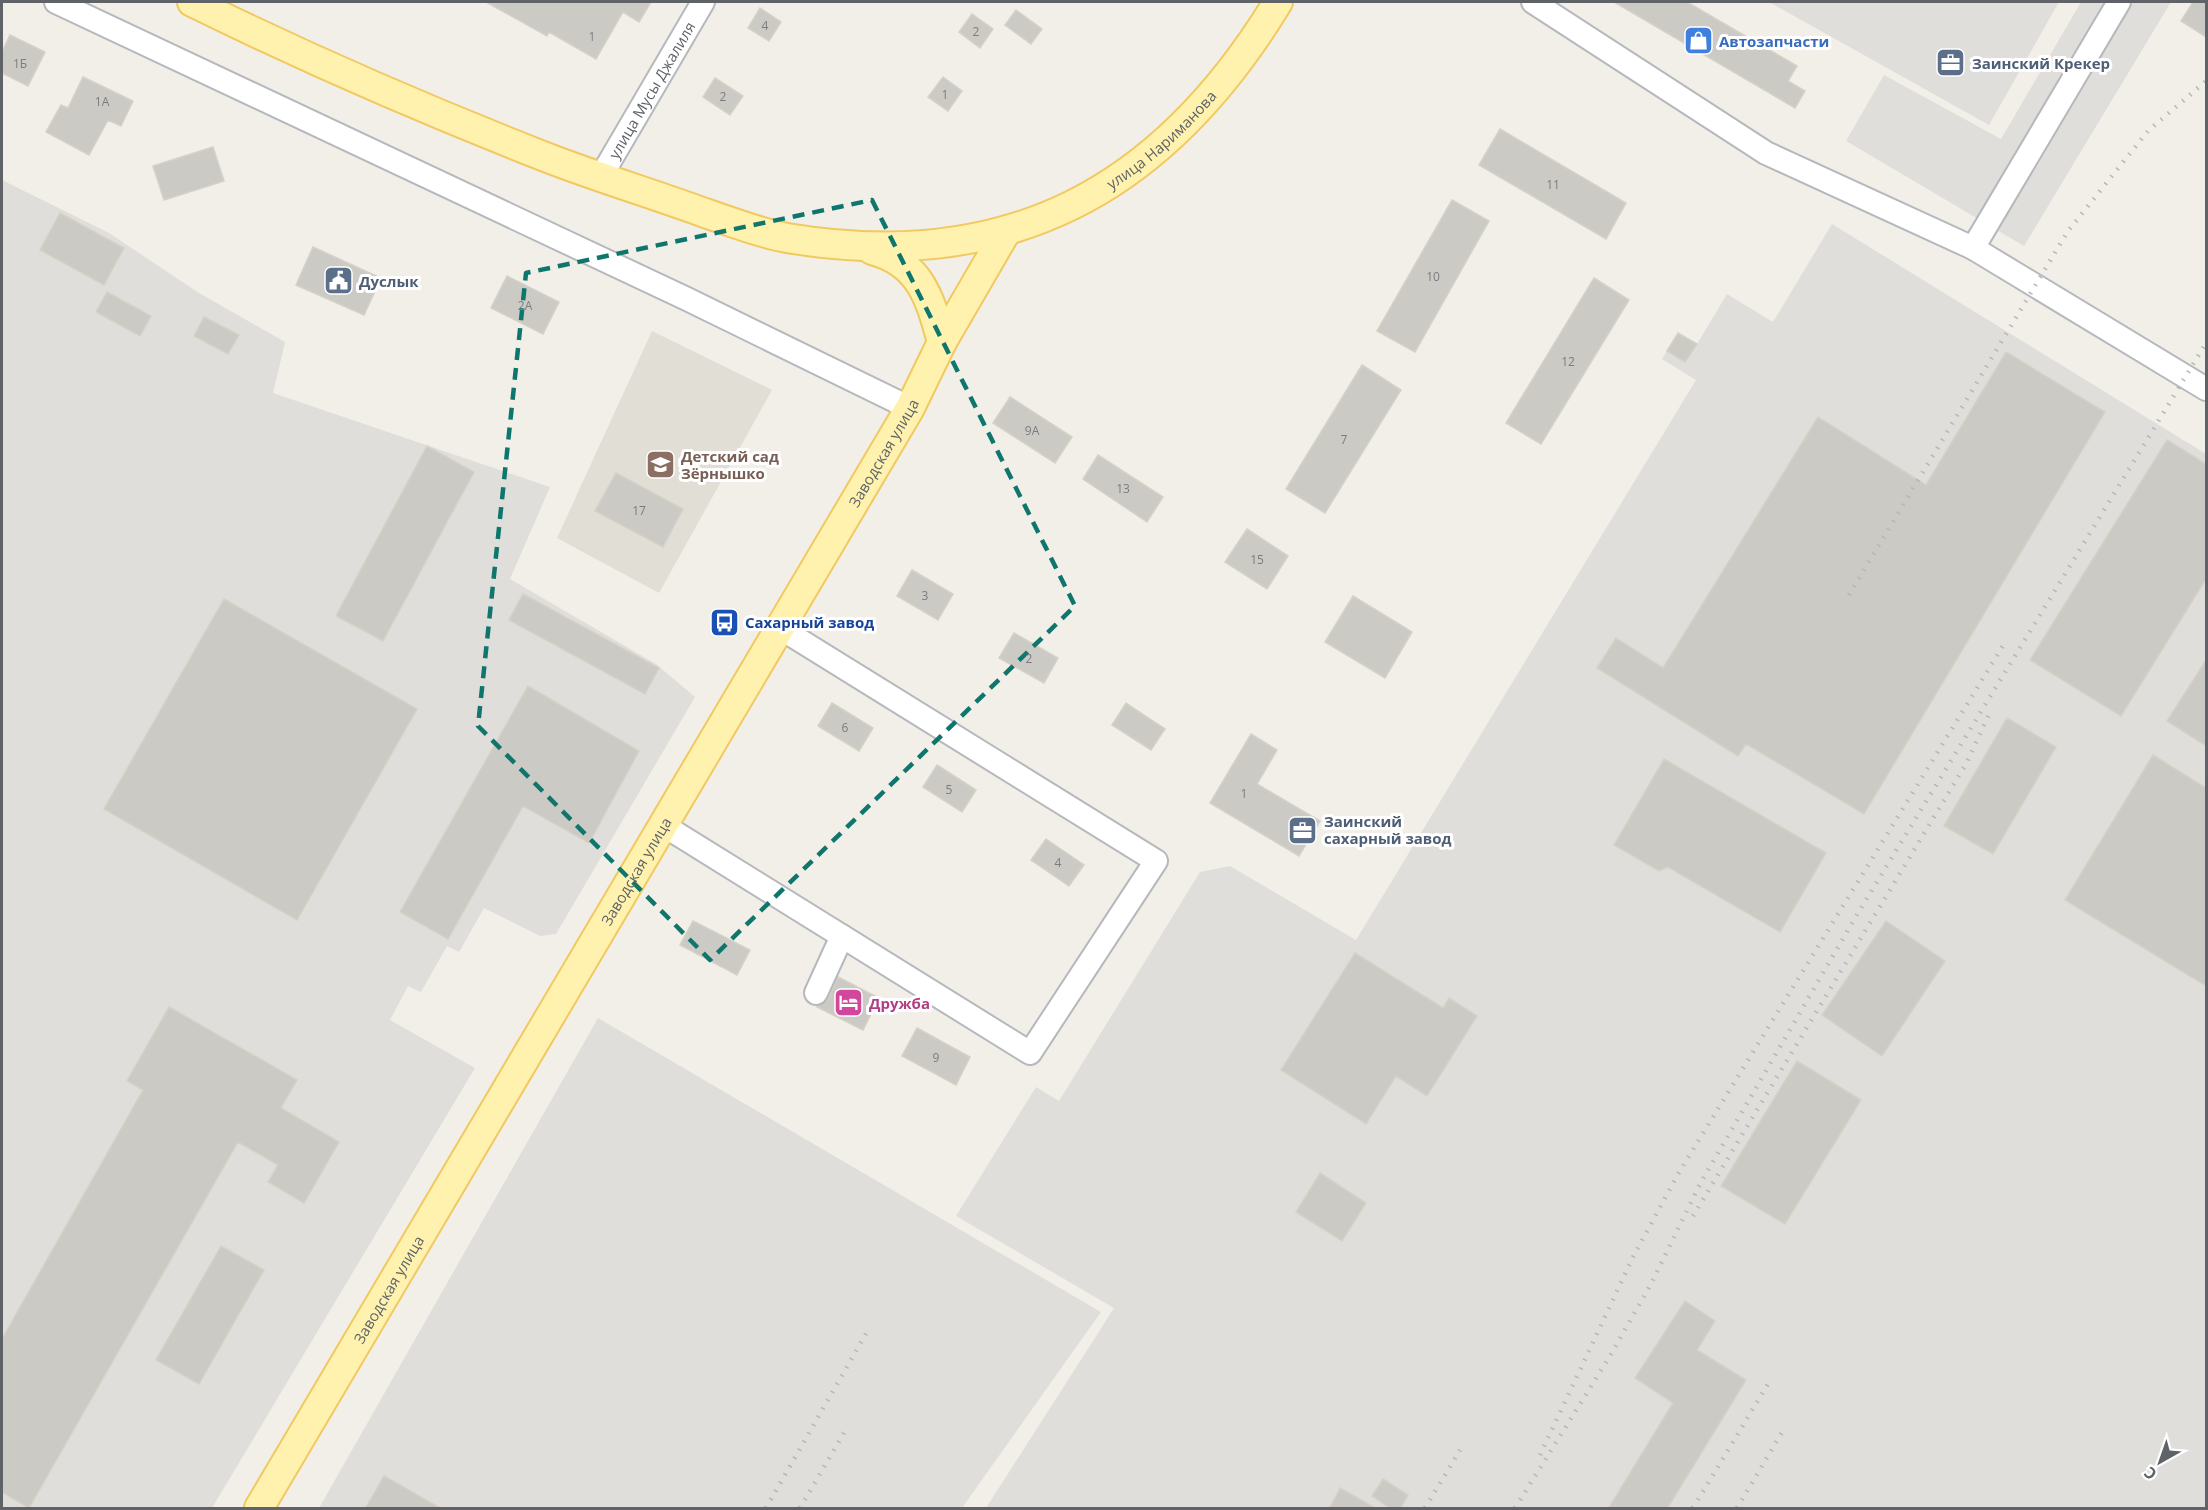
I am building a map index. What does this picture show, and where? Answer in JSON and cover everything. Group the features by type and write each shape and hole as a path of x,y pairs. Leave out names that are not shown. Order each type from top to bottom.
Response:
{"main road":[{"path":"192,2 322,62 510,143 600,178 723,220 785,238 862,247 886,254 917,278 929,295 942,342"},
{"name":"улица Нариманова","path":"862,247 930,245 1007,230 1033,223 1079,203 1107,187 1149,156 1180,128 1217,88 1260,31 1278,2"},
{"name":"Заводская улица","path":"259,1509 910,408 942,342 1007,230"}],"street":[{"path":"56,2 687,299 910,408"},
{"name":"улица Мусы Джалиля","path":"600,178 703,2"},
{"path":"1533,2 1766,153 1973,248 2206,389"},
{"path":"1973,248 2119,2"},
{"path":"663,825 1030,1053 1156,861 780,628"},
{"path":"816,993 842,936"}],"highlighted area":[{"path":"872,200 1075,606 710,960 478,726 526,273"}],"shaded area":[{"name":"Заинский Крекер","path":"1769,2 2059,2 1989,125"},
{"path":"2081,2 2171,2 2024,246 1846,141 1884,75 2001,139"},
{"path":"2,180 109,233 199,293 285,342 273,393 550,487 510,579 656,664 695,697 556,934 540,936 484,908 459,952 447,946 421,992 408,986 390,1020 475,1068 212,1508 2,1508"},
{"name":"Заинский сахарный завод","path":"1832,224 2206,454 2206,1508 986,1508 1114,1308 956,1216 1036,1087 1059,1101 1200,872 1230,866 1356,940 1696,380 1662,359 1678,333 1697,344 1727,294 1773,322"},
{"name":"Детский сад Зёрнышко","path":"652,331 772,390 659,593 557,538"},
{"path":"598,1018 1101,1312 962,1508 319,1508"}],"building":[{"path":"486,2 651,2 639,22 623,12 596,59 549,32 547,36"},
{"path":"1614,2 1687,2 1797,66 1788,81 1805,91 1795,108"},
{"path":"2193,2 2206,2 2206,37 2181,21"},
{"path":"760,8 781,22 769,41 748,28"},
{"path":"1016,10 1042,29 1031,44 1005,25"},
{"path":"972,14 993,29 980,48 959,32"},
{"path":"10,35 45,52 28,86 2,73 2,52"},
{"path":"83,77 133,101 121,126 108,120 89,155 46,132 61,105 68,108"},
{"path":"943,77 962,91 948,111 928,97"},
{"path":"715,78 743,96 730,115 703,97"},
{"path":"1500,129 1626,203 1606,239 1479,165"},
{"path":"213,147 224,181 164,200 153,166"},
{"path":"1452,200 1489,221 1415,352 1377,331"},
{"path":"60,213 124,248 104,285 40,250"},
{"name":"Дуслык","path":"313,247 381,278 364,315 296,285"},
{"path":"507,276 559,302 543,334 491,308"},
{"path":"1594,278 1629,300 1541,444 1506,423"},
{"path":"107,292 151,316 140,336 96,312"},
{"path":"204,317 239,335 228,354 194,336"},
{"path":"1678,333 1697,344 1685,362 1667,351"},
{"path":"2006,352 2105,412 1864,814 1746,744 1738,756 1597,668 1616,638 1663,668 1818,417 1926,485"},
{"path":"1362,365 1401,390 1325,513 1286,489"},
{"path":"1010,397 1072,437 1055,463 993,423"},
{"path":"2167,440 2206,464 2206,579 2121,716 2030,660"},
{"path":"427,446 474,472 383,641 336,616"},
{"path":"1098,455 1163,497 1147,522 1083,479"},
{"path":"616,473 683,509 663,547 595,511"},
{"path":"1247,529 1288,556 1267,589 1225,562"},
{"path":"912,570 953,594 938,620 897,596"},
{"path":"523,594 659,668 645,694 509,620"},
{"path":"1353,596 1412,632 1385,678 1325,642"},
{"path":"224,599 417,709 297,920 104,809"},
{"path":"1014,633 1058,658 1044,683 999,658"},
{"path":"2206,660 2206,746 2167,721"},
{"path":"528,686 639,751 589,843 523,806 448,939 400,912"},
{"path":"832,703 873,728 859,751 818,726"},
{"path":"1126,703 1165,729 1151,750 1112,725"},
{"path":"2007,718 2056,747 1993,854 1944,826"},
{"path":"1251,734 1277,750 1257,784 1320,821 1299,856 1210,803"},
{"path":"2153,755 2206,788 2206,986 2065,900"},
{"path":"1664,759 1826,853 1780,932 1668,867 1659,871 1614,845"},
{"path":"937,765 976,790 962,812 923,787"},
{"path":"1046,839 1084,865 1069,886 1031,860"},
{"path":"693,921 750,950 737,975 680,945"},
{"path":"1886,921 1945,961 1882,1056 1822,1015"},
{"path":"1355,953 1443,1008 1449,998 1477,1016 1427,1096 1396,1076 1366,1124 1281,1070"},
{"name":"Дружба","path":"838,977 879,998 863,1030 817,1007 828,999"},
{"path":"169,1007 297,1080 281,1108 339,1142 304,1203 268,1182 278,1165 238,1142 29,1508 2,1492 2,1339 143,1090 127,1081"},
{"path":"917,1028 970,1057 956,1085 902,1056"},
{"path":"1797,1061 1861,1100 1785,1224 1721,1186"},
{"path":"1320,1173 1366,1203 1342,1241 1296,1212"},
{"path":"221,1246 264,1270 199,1384 156,1360"},
{"path":"1685,1301 1715,1321 1697,1350 1746,1380 1667,1509 1608,1509 1673,1403 1635,1378"},
{"path":"384,1476 442,1509 365,1509"},
{"path":"1383,1479 1408,1495 1400,1509 1391,1509 1372,1496"},
{"path":"1340,1488 1377,1509 1329,1509"}],"railway":[{"path":"1849,595 2068,231 2148,131 2206,81"},
{"path":"1515,1508 1610,1356 1652,1282 1700,1184 1858,913 2206,343"},
{"path":"1540,1455 1633,1257 1678,1174 2006,641"},
{"path":"1693,1216 1966,764 1991,710"},
{"path":"766,1508 868,1330"},
{"path":"1693,1508 1768,1384"},
{"path":"800,1508 848,1426"},
{"path":"1737,1508 1784,1429"},
{"path":"1425,1508 1460,1450"}],"place":[{"name":"Автозапчасти","path":"1698,41"},
{"name":"Заинский Крекер","path":"1951,63"},
{"name":"Дуслык","path":"338,281"},
{"name":"Детский сад Зёрнышко","path":"660,465"},
{"name":"Сахарный завод","path":"724,622"},
{"name":"Заинский сахарный завод","path":"1303,830"},
{"name":"Дружба","path":"848,1003"}]}
